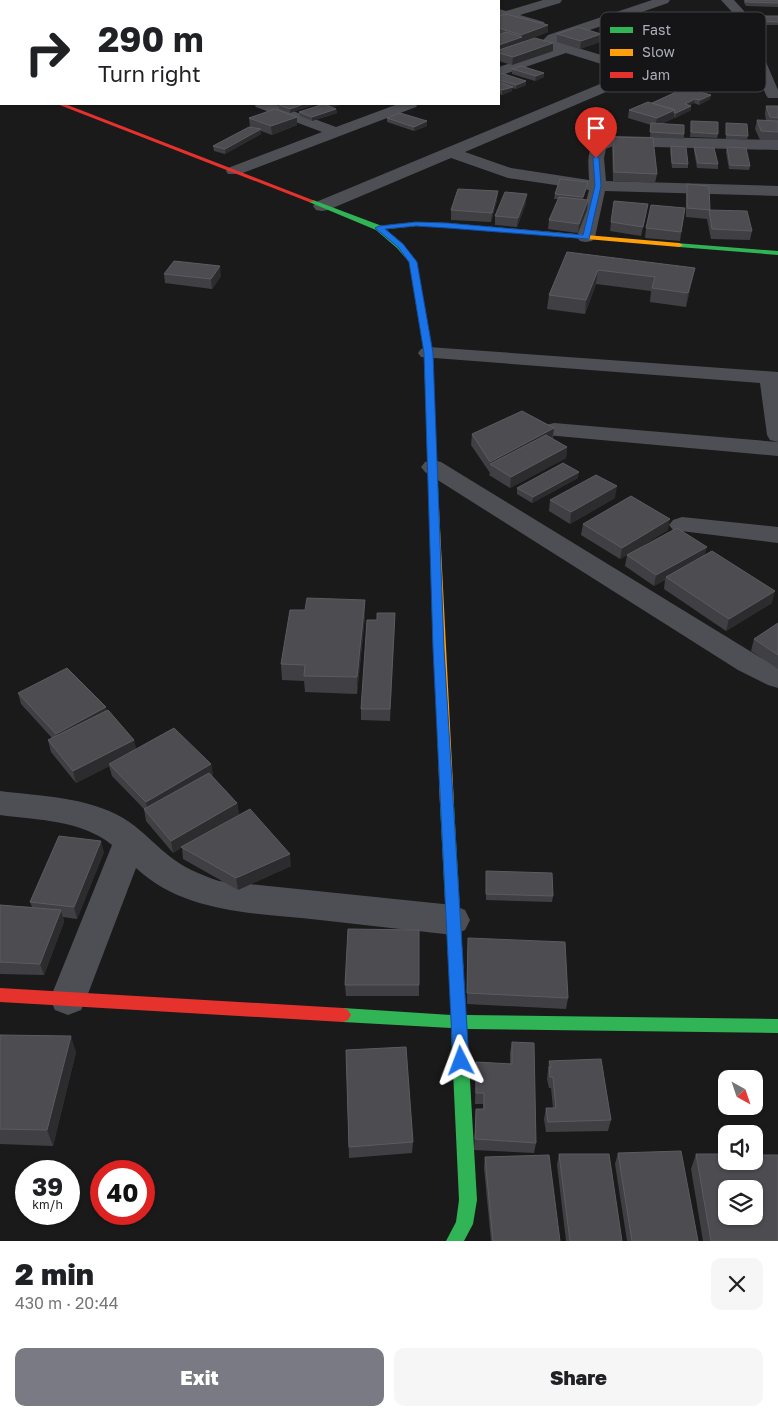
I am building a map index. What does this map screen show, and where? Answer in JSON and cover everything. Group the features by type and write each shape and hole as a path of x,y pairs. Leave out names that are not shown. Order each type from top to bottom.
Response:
{"street":[{"path":"503,14 556,0"},
{"path":"634,12 664,0"},
{"path":"727,0 738,12"},
{"path":"503,14 600,55"},
{"path":"502,69 561,50 565,40 600,26"},
{"path":"766,78 773,95"},
{"path":"322,206 600,89"},
{"path":"63,105 379,228 400,246 413,262 428,353 439,649 468,1200 464,1224 455,1241"},
{"path":"264,105 336,132"},
{"path":"378,105 393,110"},
{"path":"234,171 408,105"},
{"path":"586,237 598,186 596,158 599,147 605,143 614,141 778,145"},
{"path":"450,152 508,172 598,186 778,191"},
{"path":"379,228 416,224 447,225 778,253"},
{"path":"428,353 774,377 778,435"},
{"path":"554,430 778,449"},
{"path":"433,466 748,663 778,678"},
{"path":"682,525 778,535"},
{"path":"0,803 62,811 106,825 130,842 158,866 189,885 219,895 453,920"},
{"path":"68,999 130,842"},
{"path":"0,995 458,1022 778,1026"}],"building":[{"path":"745,0 778,0 778,3 746,2"},
{"path":"506,14 548,25 521,35 500,28 500,16"},
{"path":"766,16 778,16 778,22 766,21"},
{"path":"578,27 600,34 581,41 557,34"},
{"path":"506,32 522,37 500,45 500,35"},
{"path":"535,38 553,43 513,57 500,53 500,50"},
{"path":"521,66 544,73 536,76 512,69"},
{"path":"500,74 526,81 516,85 500,80"},
{"path":"500,82 513,87 500,89"},
{"path":"676,92 700,92 711,95 685,104 691,106 676,113 674,113 675,110 652,103"},
{"path":"648,102 675,110 657,118 629,110"},
{"path":"279,105 301,105 290,109"},
{"path":"321,105 336,109 312,117 299,112"},
{"path":"766,106 778,106 778,118 770,117"},
{"path":"275,109 297,117 271,126 249,118"},
{"path":"400,113 427,121 414,127 387,118"},
{"path":"757,120 778,121 778,132 761,131"},
{"path":"691,121 718,122 718,134 691,132"},
{"path":"651,123 684,125 684,134 650,132"},
{"path":"726,123 747,124 748,136 726,135"},
{"path":"249,127 261,129 225,149 213,146"},
{"path":"613,137 653,138 657,174 614,172"},
{"path":"671,146 686,147 688,164 672,163"},
{"path":"694,147 714,148 718,164 698,163"},
{"path":"727,147 746,148 750,166 730,165"},
{"path":"560,179 588,182 583,197 555,194"},
{"path":"687,184 709,186 710,210 687,208"},
{"path":"458,189 498,191 492,213 451,210"},
{"path":"505,192 527,194 518,218 495,216"},
{"path":"559,197 588,200 579,224 549,220"},
{"path":"614,201 648,204 643,227 611,222"},
{"path":"651,205 685,208 681,232 646,228"},
{"path":"709,210 747,211 752,231 712,229"},
{"path":"567,252 695,268 688,293 652,288 655,277 598,270 586,300 549,295"},
{"path":"174,261 220,266 211,279 164,274"},
{"path":"522,411 554,428 490,462 472,434"},
{"path":"546,435 567,447 511,477 490,464"},
{"path":"563,463 579,472 533,497 517,488"},
{"path":"596,475 617,486 571,512 550,500"},
{"path":"631,496 670,519 622,548 583,524"},
{"path":"677,528 707,547 656,575 627,555"},
{"path":"712,551 775,591 729,619 666,577"},
{"path":"307,598 365,600 357,677 304,676 305,665 281,664 290,610 305,610"},
{"path":"377,613 395,613 390,709 361,709 367,620 377,620"},
{"path":"778,623 778,655 754,639"},
{"path":"67,668 106,707 56,734 18,693"},
{"path":"108,710 134,740 73,771 48,740"},
{"path":"174,728 211,764 146,802 109,764"},
{"path":"209,773 237,803 171,841 144,809"},
{"path":"250,809 290,854 236,878 181,847"},
{"path":"59,836 101,841 74,907 30,902"},
{"path":"486,871 552,873 553,896 486,894"},
{"path":"0,905 61,910 40,964 0,962"},
{"path":"348,929 419,930 419,985 345,985"},
{"path":"468,938 565,942 568,998 467,993"},
{"path":"0,1035 71,1036 47,1130 0,1129"},
{"path":"512,1042 534,1043 536,1143 475,1139 476,1109 484,1109 484,1093 476,1093 476,1062 512,1064"},
{"path":"406,1047 413,1142 349,1147 346,1050"},
{"path":"601,1059 611,1120 548,1122 546,1108 556,1108 553,1077 550,1077 549,1067 551,1068 549,1061"},
{"path":"681,1151 698,1241 632,1241 618,1153"},
{"path":"559,1154 609,1154 622,1241 570,1241"},
{"path":"696,1154 718,1154 718,1170 763,1170 763,1155 778,1155 778,1241 711,1241"},
{"path":"549,1155 560,1241 493,1241 485,1157"}],"traffic: fast":[{"path":"311,201 379,228 400,246 413,262 428,353 434,508"},
{"path":"679,245 778,253"},
{"path":"447,805 468,1200 464,1224 455,1241"},
{"path":"343,1015 459,1022 778,1026"}],"traffic: slow":[{"path":"379,228 416,224 447,225 679,245"},
{"path":"434,508 447,805"}],"traffic: jam":[{"path":"63,105 311,201"},
{"path":"0,995 343,1015"}],"route":[{"path":"461,1061 439,649 428,353 413,262 400,246 379,228 416,224 447,225 586,237 598,186 596,158"}]}
